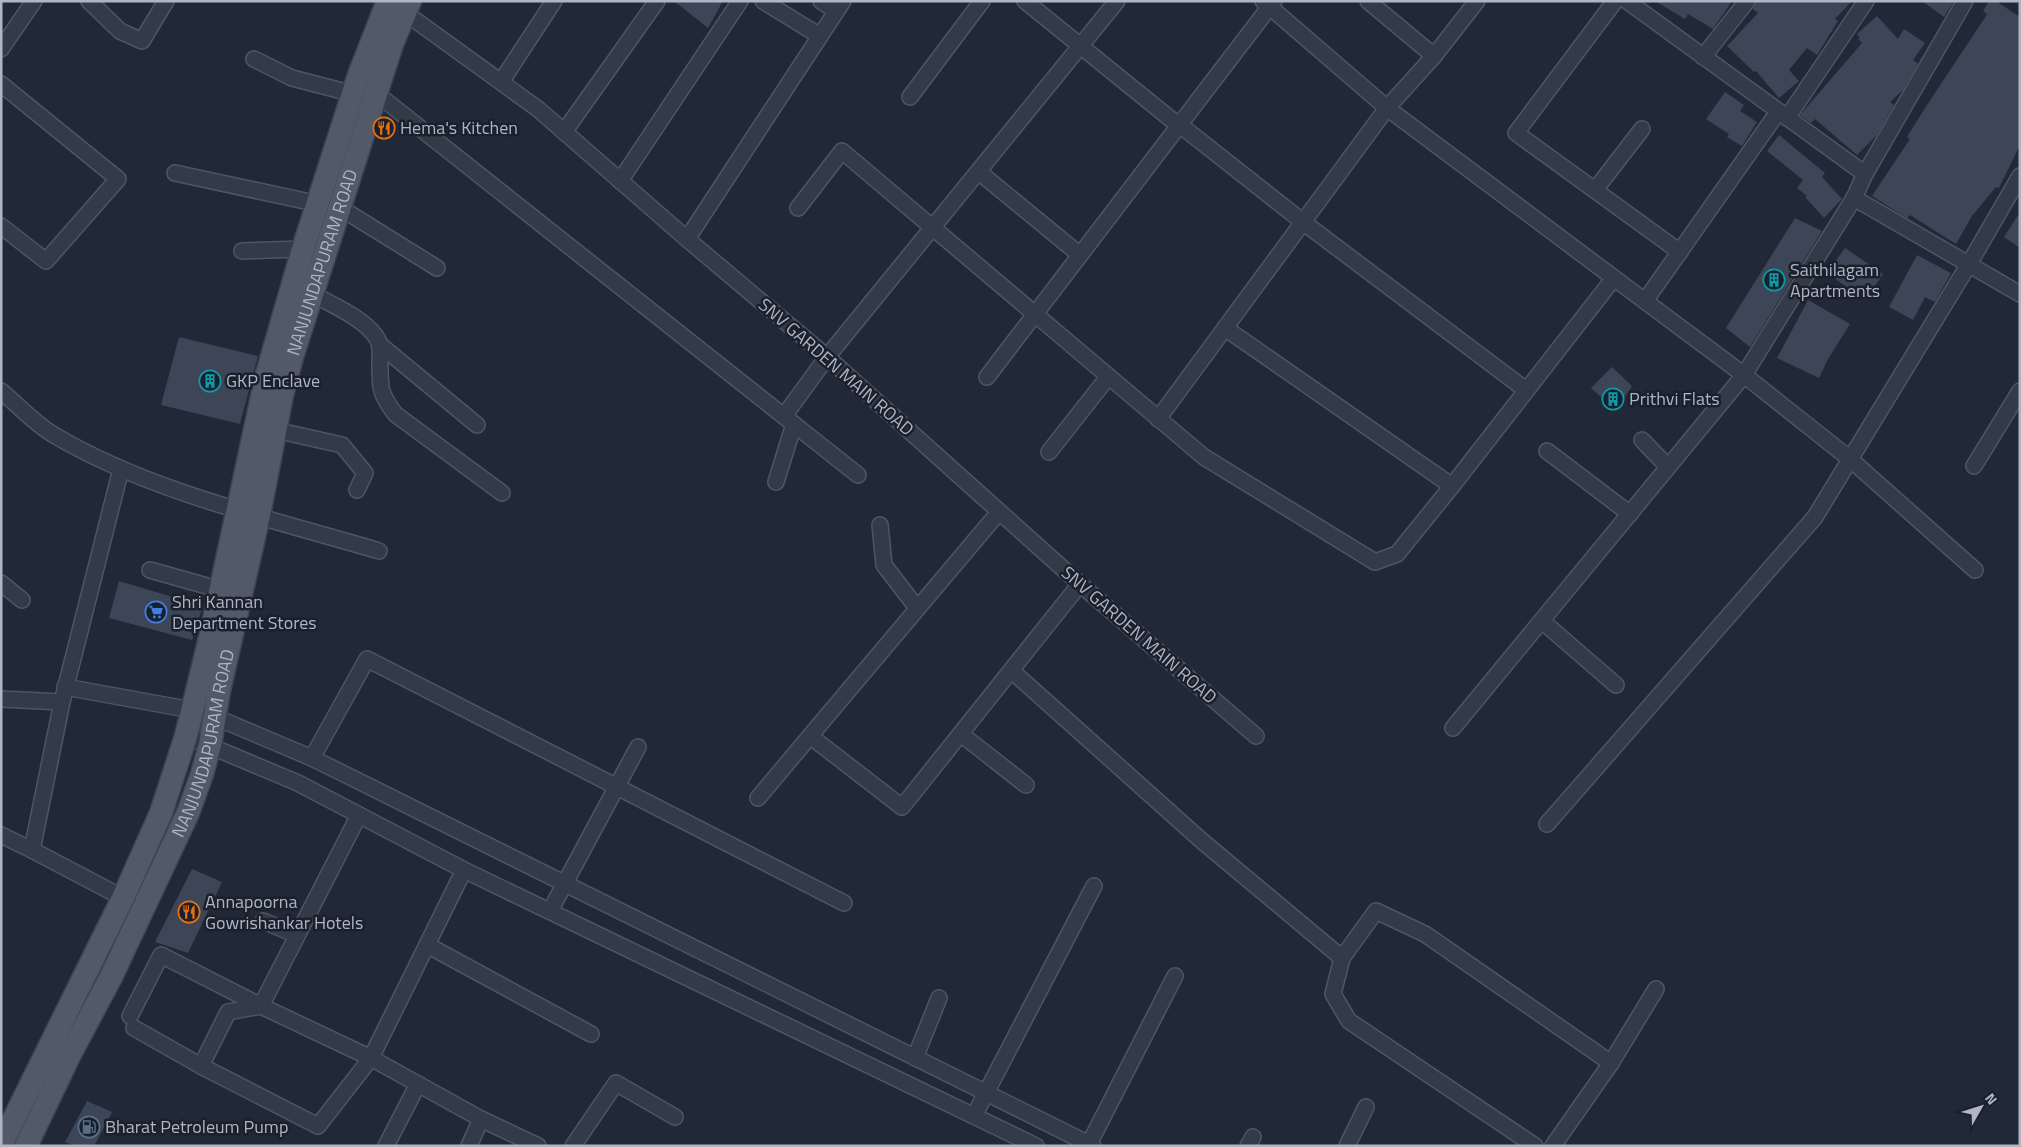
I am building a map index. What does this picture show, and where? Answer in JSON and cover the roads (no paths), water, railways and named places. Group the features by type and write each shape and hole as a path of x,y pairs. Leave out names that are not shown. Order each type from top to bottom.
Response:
{"main road":[{"name":"NANJUNDAPURAM ROAD","path":"26,1146 69,1056 110,977 188,813 210,745 259,515 282,395 311,294 354,94 400,5"},
{"name":"NANJUNDAPURAM ROAD","path":"1,1144 123,898 161,814 186,736 221,590 267,374 303,249 329,206 377,94 400,5"}],"street":[{"path":"1,49 34,1"},
{"path":"89,1 120,31 142,42 166,1"},
{"path":"501,82 554,1"},
{"path":"564,132 657,1"},
{"path":"620,181 740,1"},
{"path":"763,1 820,36"},
{"path":"687,240 840,6 821,1"},
{"path":"910,97 982,1"},
{"path":"1025,1 1303,222 1526,390"},
{"path":"776,482 789,420 827,357 1117,1"},
{"path":"1368,1 1434,56"},
{"path":"1158,419 1387,108 1434,56 1477,1"},
{"path":"1615,1 1516,133 1680,252"},
{"path":"1627,1 1865,174"},
{"path":"1703,57 1747,1"},
{"path":"1646,301 1680,252 1866,1"},
{"path":"1453,728 1744,375 1854,198 1865,174 1965,1"},
{"path":"987,377 1180,125 1269,3 1387,108 1744,375 1850,459 1975,570"},
{"name":"SNV GARDEN MAIN ROAD","path":"400,5 538,109 687,240 827,357 1080,584 1256,736"},
{"path":"254,59 292,78 354,94"},
{"path":"1,84 118,179 46,261 1,226"},
{"path":"377,94 858,475"},
{"path":"1595,190 1642,129"},
{"path":"798,208 842,151 1204,458 1375,562 1397,554 1614,278"},
{"path":"979,172 1080,255"},
{"path":"175,173 329,206 438,268"},
{"path":"1547,824 1815,517 1969,264 2020,176"},
{"path":"1854,198 2020,294"},
{"path":"242,250 303,249"},
{"path":"311,294 365,324 380,344 477,425"},
{"path":"1225,328 1452,486"},
{"path":"380,344 380,390 395,414 502,493"},
{"path":"1049,452 1108,377"},
{"path":"1,391 52,434 121,469 237,509 379,551"},
{"path":"1974,466 2014,413 2020,391"},
{"path":"275,430 342,445 365,473 357,490"},
{"path":"1642,440 1668,467"},
{"path":"1547,451 1630,514"},
{"path":"32,850 65,687 121,469"},
{"path":"758,798 999,512"},
{"path":"880,525 884,565 917,608"},
{"path":"150,570 221,590"},
{"path":"1,584 22,600"},
{"path":"810,736 902,807 1080,584"},
{"path":"1542,621 1616,685"},
{"path":"312,758 367,659 844,903"},
{"path":"1012,671 1202,841 1342,958"},
{"path":"65,687 192,710"},
{"path":"1,698 62,702"},
{"path":"215,717 312,758 1090,1145 1175,976"},
{"path":"961,734 1026,785"},
{"path":"186,736 298,783 464,870 974,1116 1014,1141 1036,1146"},
{"path":"550,911 638,747"},
{"path":"261,1006 358,815"},
{"path":"1,836 32,850 143,908"},
{"path":"464,870 371,1058 318,1126 201,1066 132,1022 161,955 261,1006 371,1058 481,1119 538,1146"},
{"path":"974,1116 1094,886"},
{"path":"1535,1146 1349,1022 1333,994 1342,958 1376,911 1425,934 1611,1063"},
{"path":"263,921 297,935"},
{"path":"427,945 591,1034"},
{"path":"1553,1146 1611,1063 1656,989"},
{"path":"915,1058 939,998"},
{"path":"201,1066 228,1012 261,1006"},
{"path":"573,1146 616,1083 675,1117"},
{"path":"386,1146 418,1084"},
{"path":"1347,1146 1366,1107"},
{"path":"469,1146 481,1119"}],"place":[{"name":"Hema's Kitchen","path":"384,128"},
{"name":"Saithilagam Apartments","path":"1774,280"},
{"name":"GKP Enclave","path":"210,381"},
{"name":"Prithvi Flats","path":"1613,399"},
{"name":"Shri Kannan Department Stores","path":"156,612"},
{"name":"Annapoorna Gowrishankar Hotels","path":"189,912"},
{"name":"Bharat Petroleum Pump","path":"89,1127"}]}
